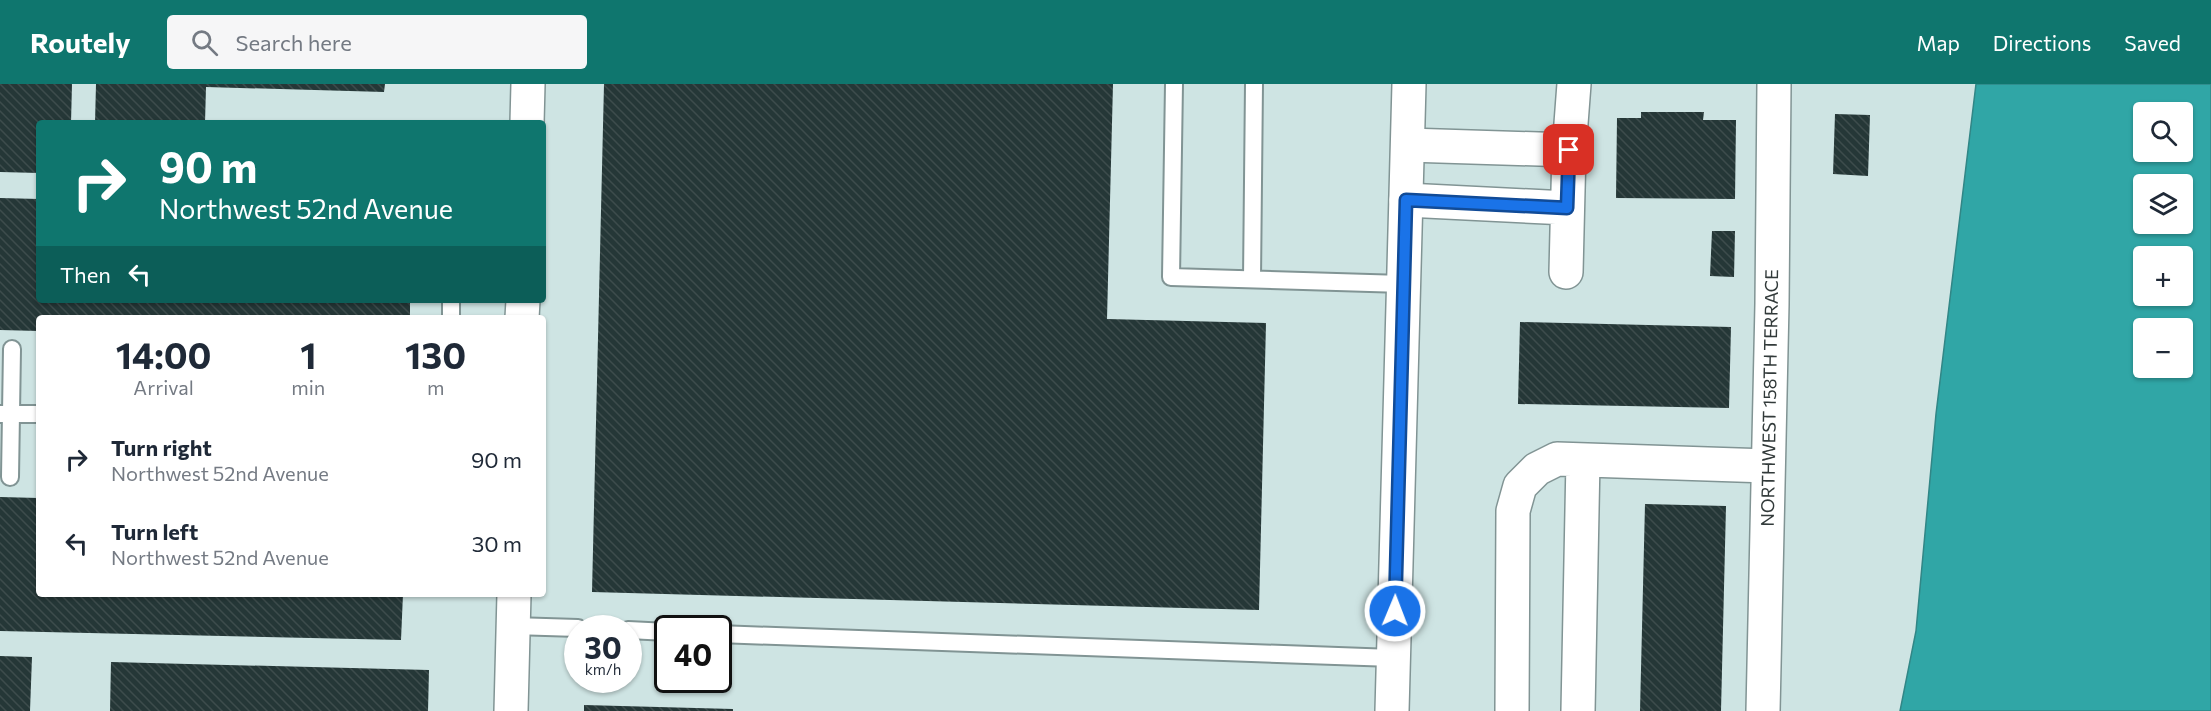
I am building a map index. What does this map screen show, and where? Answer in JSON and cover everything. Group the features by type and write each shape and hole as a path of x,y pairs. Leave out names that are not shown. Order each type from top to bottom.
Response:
{"street":[{"path":"527,120 528,84"},
{"path":"1392,711 1409,84"},
{"name":"NORTHWEST 158TH TERRACE","path":"1763,711 1774,84"},
{"path":"1566,272 1569,150 1579,89"},
{"path":"1408,145 1569,150"},
{"path":"1406,200 1567,208"},
{"path":"1512,711 1513,511 1520,486 1537,470 1557,459 1768,466"},
{"path":"1578,711 1582,460"},
{"path":"511,711 514,597"}],"lane":[{"path":"1174,84 1171,277 1403,284"},
{"path":"1252,279 1254,84"},
{"path":"10,477 5,414 12,349"},
{"path":"5,414 36,414"},
{"path":"513,626 564,628"},
{"path":"732,634 1393,658"}],"water":[{"path":"1976,84 2211,84 2211,711 1900,711 1916,631 1936,414"}],"building":[{"path":"0,84 72,84 71,120 36,120 36,173 0,172"},
{"path":"96,84 385,84 384,92 206,87 205,120 95,120"},
{"path":"604,84 1113,84 1107,319 1266,323 1259,610 592,592"},
{"path":"1641,112 1704,112 1703,120 1736,120 1735,199 1616,198 1617,118 1641,118"},
{"path":"1835,114 1870,115 1868,176 1833,174"},
{"path":"0,198 36,199 36,303 410,303 410,315 36,315 36,331 0,330"},
{"path":"1712,231 1735,231 1734,277 1710,276"},
{"path":"1520,322 1731,327 1729,408 1518,404"},
{"path":"0,497 36,498 36,597 403,597 401,640 0,631"},
{"path":"1645,504 1726,506 1721,711 1640,711"},
{"path":"0,656 32,657 30,711 0,711"},
{"path":"111,662 429,670 428,711 110,711"},
{"path":"584,705 733,709 733,711 584,711"}],"route":[{"path":"1395,611 1406,200 1567,208 1569,150"}]}
